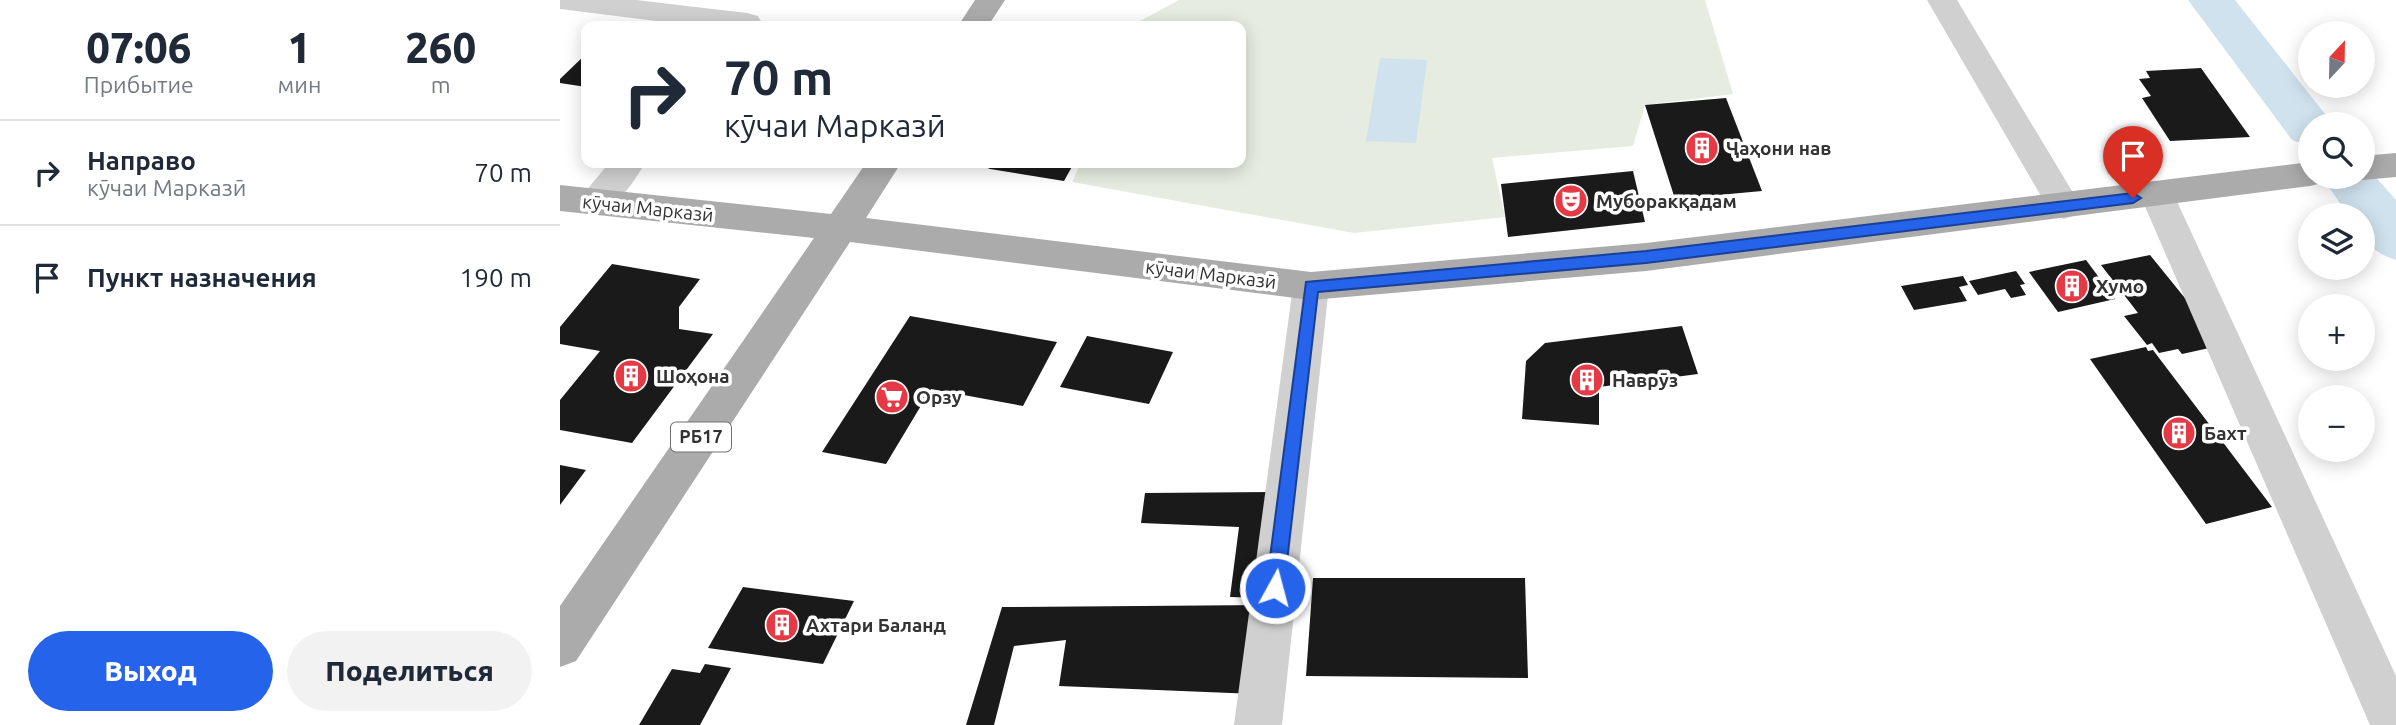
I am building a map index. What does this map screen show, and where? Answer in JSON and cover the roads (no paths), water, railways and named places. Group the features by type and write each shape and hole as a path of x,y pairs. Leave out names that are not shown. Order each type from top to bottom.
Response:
{"main road":[{"path":"975,21 990,0"},
{"path":"2375,166 2396,164"},
{"name":"РБ17","path":"560,645 881,168"},
{"name":"кӯчаи Марказӣ","path":"577,200 842,228 1311,286 1646,257 2295,176"}],"street":[{"path":"560,0 731,21"},
{"path":"1942,0 2064,206"},
{"path":"577,200 621,168"},
{"path":"2157,195 2394,725"},
{"path":"1258,725 1311,286"}],"water":[{"path":"1380,58 1427,60 1416,143 1366,141"}],"waterway":[{"path":"2211,0 2298,112"},
{"path":"2357,189 2396,239"}],"place":[{"name":"Ҷаҳони нав","path":"1702,148"},
{"name":"Муборакқадам","path":"1571,201"},
{"name":"Хумо","path":"2072,286"},
{"name":"Шоҳона","path":"631,376"},
{"name":"Наврӯз","path":"1587,380"},
{"name":"Орзу","path":"892,397"},
{"name":"Бахт","path":"2179,433"},
{"name":"Ахтари Баланд","path":"782,625"}]}
